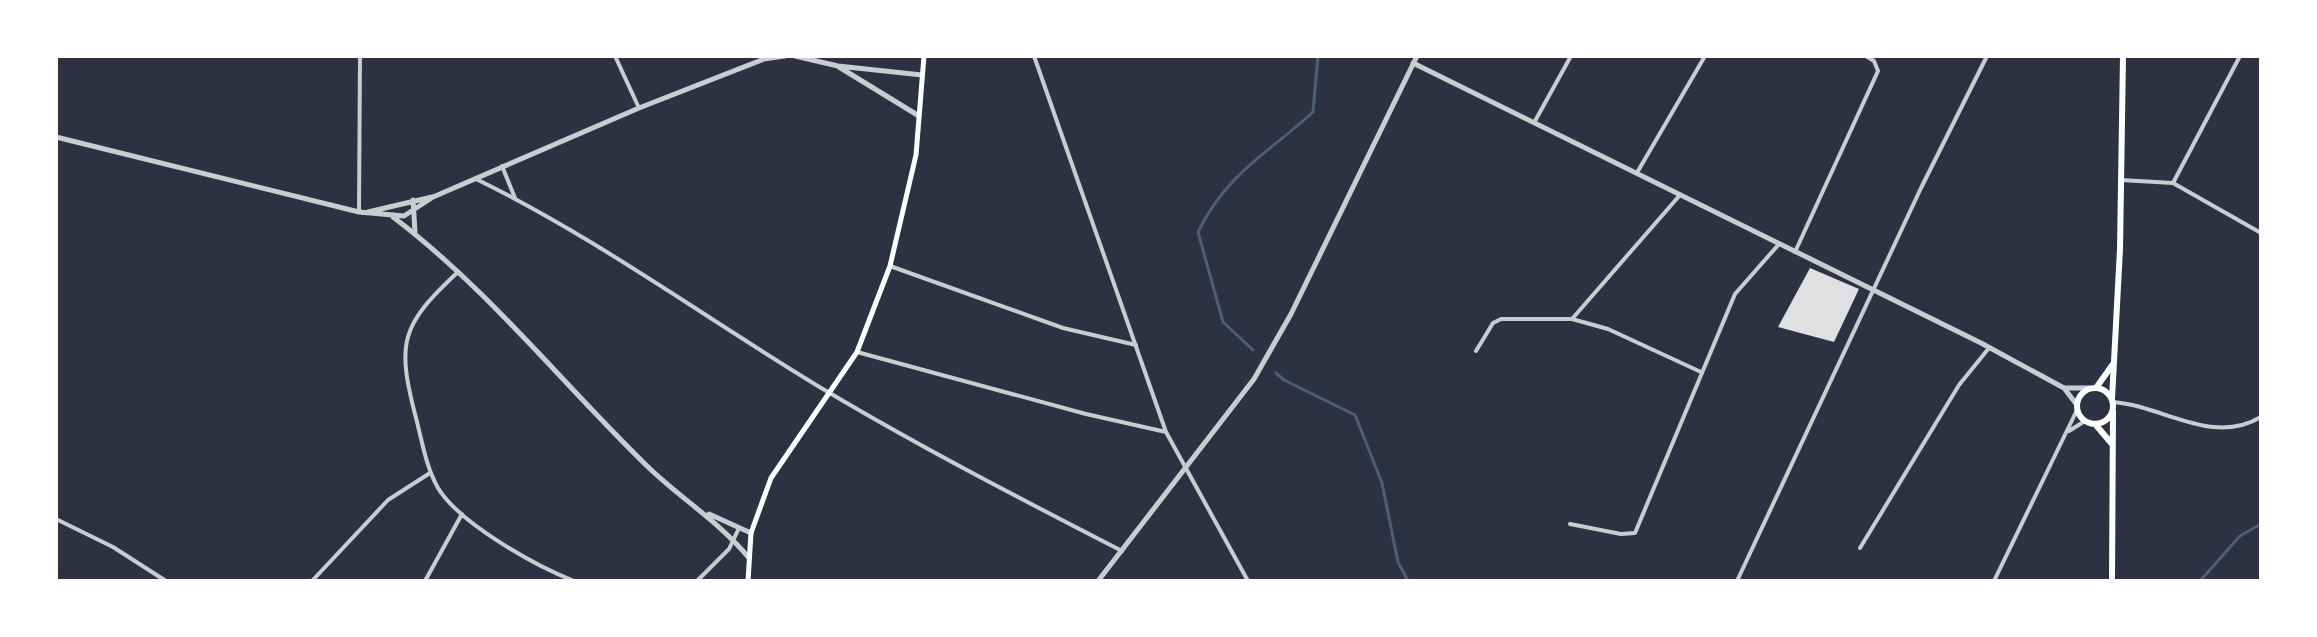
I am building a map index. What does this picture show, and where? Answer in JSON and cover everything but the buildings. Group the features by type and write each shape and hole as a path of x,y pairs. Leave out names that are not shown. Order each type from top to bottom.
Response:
{"main road":[{"path":"748,581 751,533 780,461 857,352 890,266 916,155 924,56"},
{"path":"2112,581 2113,364 2123,56"},
{"path":"2112,444 2095,424 2085,421 2077,407 2079,398 2093,388 2113,364"},
{"path":"2093,388 2106,391 2113,401"},
{"path":"2095,424 2109,418 2113,411"}],"street":[{"path":"359,212 360,56"},
{"path":"615,56 639,108"},
{"path":"56,137 359,212 393,217 415,211 433,197 474,178 639,108 764,59 785,56"},
{"path":"795,56 814,57 838,66 919,116"},
{"path":"1034,56 1166,432 1187,465 1248,581"},
{"path":"1110,581 1100,579 1265,360 1417,56"},
{"path":"1535,121 1571,56"},
{"path":"1638,171 1705,56"},
{"path":"1795,252 1878,71 1878,65 1866,56"},
{"path":"1737,581 1987,56"},
{"path":"2173,183 2240,56"},
{"path":"1413,63 1638,171 2064,388 2077,407 1994,581"},
{"path":"838,66 922,75"},
{"path":"502,166 516,200"},
{"path":"474,178 516,200 830,393 964,469 1122,551"},
{"path":"2121,180 2173,183 2261,233"},
{"path":"1572,319 1682,193"},
{"path":"367,213 433,197"},
{"path":"413,200 416,233"},
{"path":"393,217 416,233 458,272 646,466 704,512 749,558"},
{"path":"1570,524 1621,534 1635,533 1735,294 1779,244"},
{"path":"890,266 1063,328 1136,345"},
{"path":"458,272 417,315 405,347 408,387 430,473 440,491 462,514 535,565 574,581"},
{"path":"1476,351 1493,323 1501,319 1572,319 1608,329 1701,372"},
{"path":"1860,548 1959,385 1989,348"},
{"path":"857,352 1086,414 1166,432"},
{"path":"2064,388 2093,388"},
{"path":"2113,401 2137,404 2213,428 2240,427 2261,417"},
{"path":"2067,432 2085,421"},
{"path":"312,581 388,500 430,473"},
{"path":"704,512 751,533"},
{"path":"425,581 462,514"},
{"path":"56,519 113,547 166,581"},
{"path":"697,581 733,542 739,528"}],"waterway":[{"path":"1253,350 1223,322 1198,232 1209,212 1235,179 1313,112 1318,56"},
{"path":"1276,373 1284,380 1355,415 1382,483 1398,562 1408,581"},
{"path":"2200,581 2240,536 2261,524"}]}
